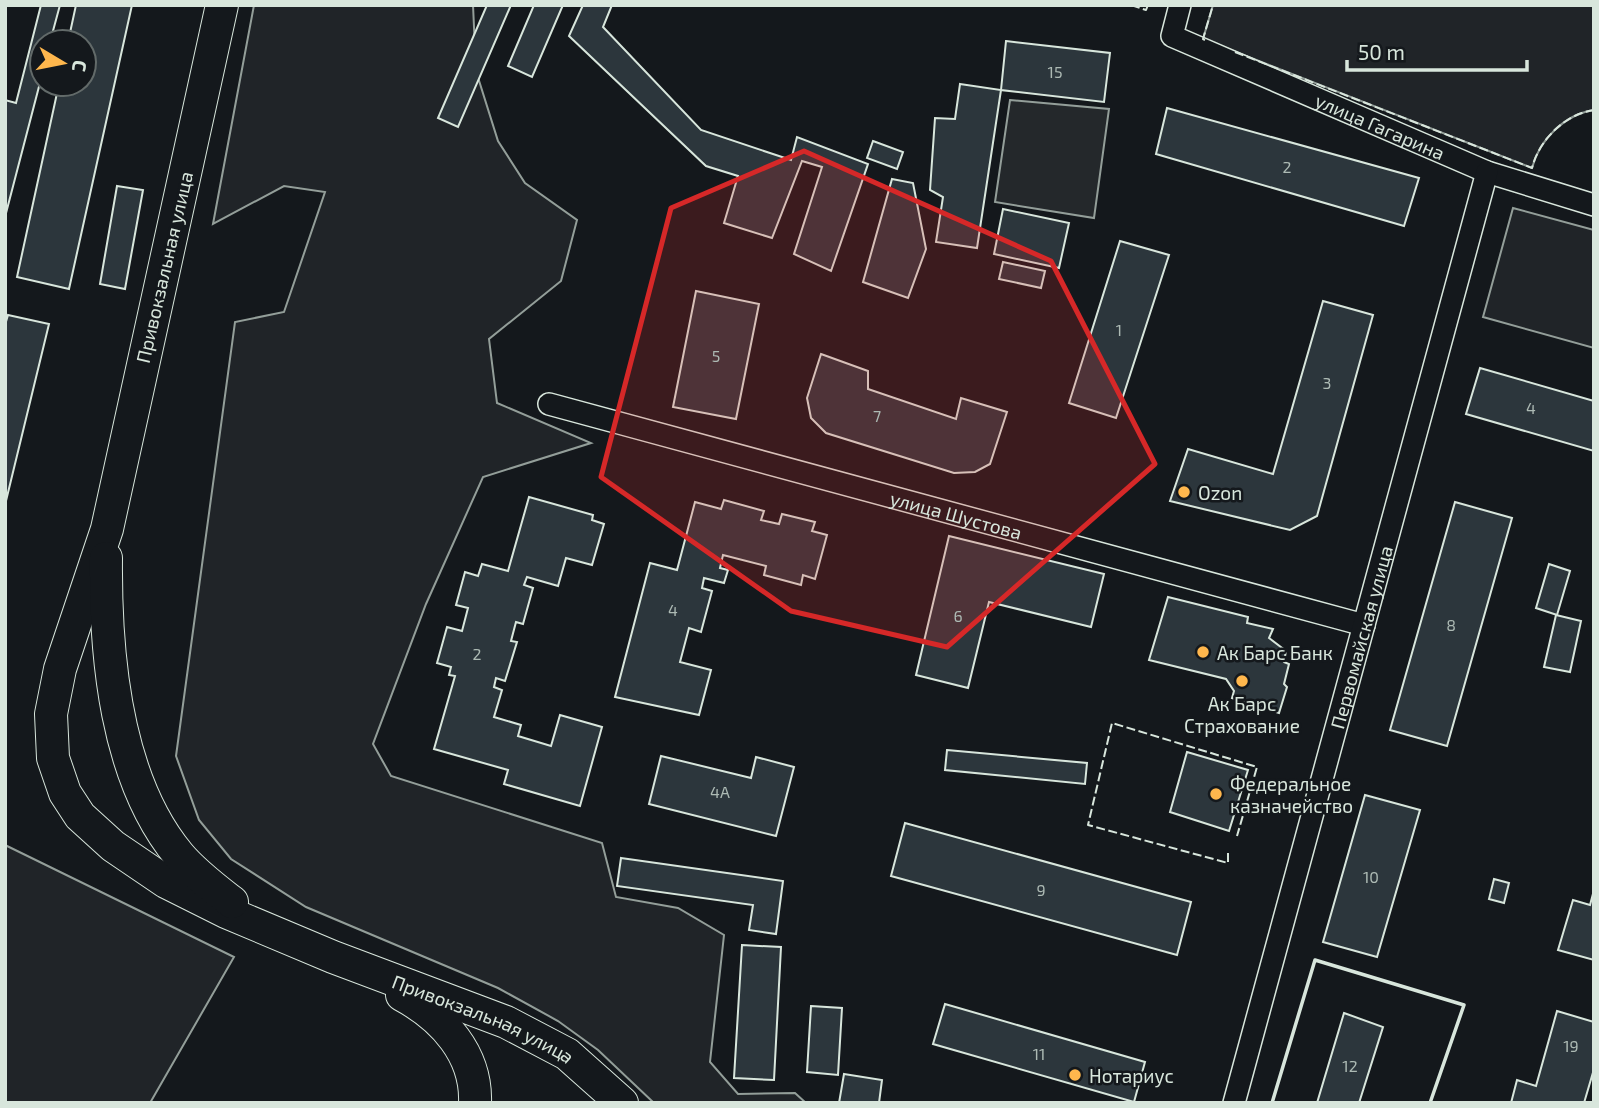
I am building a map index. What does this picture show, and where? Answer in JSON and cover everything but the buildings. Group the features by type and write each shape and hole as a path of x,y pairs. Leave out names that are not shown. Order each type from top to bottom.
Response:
{"main road":[{"name":"Привокзальная улица","path":"107,529 222,5"},
{"path":"107,529 106,622 114,688 126,746 151,811 179,855 263,926"},
{"path":"107,529 60,669 51,714 52,758 65,793 80,816 113,846 166,882 333,957 427,1008 461,1045 475,1084 475,1103"},
{"name":"Привокзальная улица","path":"333,957 506,1022 567,1054 622,1103"}],"street":[{"name":"улица Гагарина","path":"1180,5 1172,36 1487,172 1594,205"},
{"name":"Первомайская улица","path":"1234,1103 1487,172"},
{"name":"улица Шустова","path":"549,404 1364,625"}],"highlighted area":[{"path":"804,151 1051,261 1155,464 947,647 791,611 601,477 671,208"}],"shaded area":[{"path":"254,5 473,5 476,71 498,141 525,183 577,220 561,281 489,339 497,403 591,443 483,477 426,604 373,744 391,776 602,843 616,897 678,908 724,935 710,1062 738,1094 795,1093 806,1103 654,1103 598,1050 558,1021 498,988 306,907 231,859 199,820 176,756 235,322 284,312 325,192 284,186 213,224"},
{"path":"1213,5 1594,5 1594,110 1573,117 1555,130 1547,138 1532,168 1203,39"},
{"path":"1010,100 1109,109 1094,218 995,202"},
{"path":"1513,208 1594,230 1594,348 1483,317"},
{"path":"5,845 234,957 150,1103 5,1103"}],"fence":[{"path":"1131,5 1146,10 1148,5"},
{"path":"1205,40 1203,39 1213,5"},
{"path":"1235,52 1532,168 1547,138 1555,130 1573,117 1594,110"},
{"path":"1228,853 1228,863 1088,825 1112,723 1257,767 1237,836"}],"wall":[{"path":"1272,1103 1315,960 1464,1005 1430,1103"}],"place":[{"name":"Ozon","path":"1184,492"},
{"name":"Ак Барс Банк","path":"1203,652"},
{"name":"Ак Барс Страхование","path":"1242,681"},
{"name":"Федеральное казначейство","path":"1216,794"},
{"name":"Нотариус","path":"1075,1075"}]}
